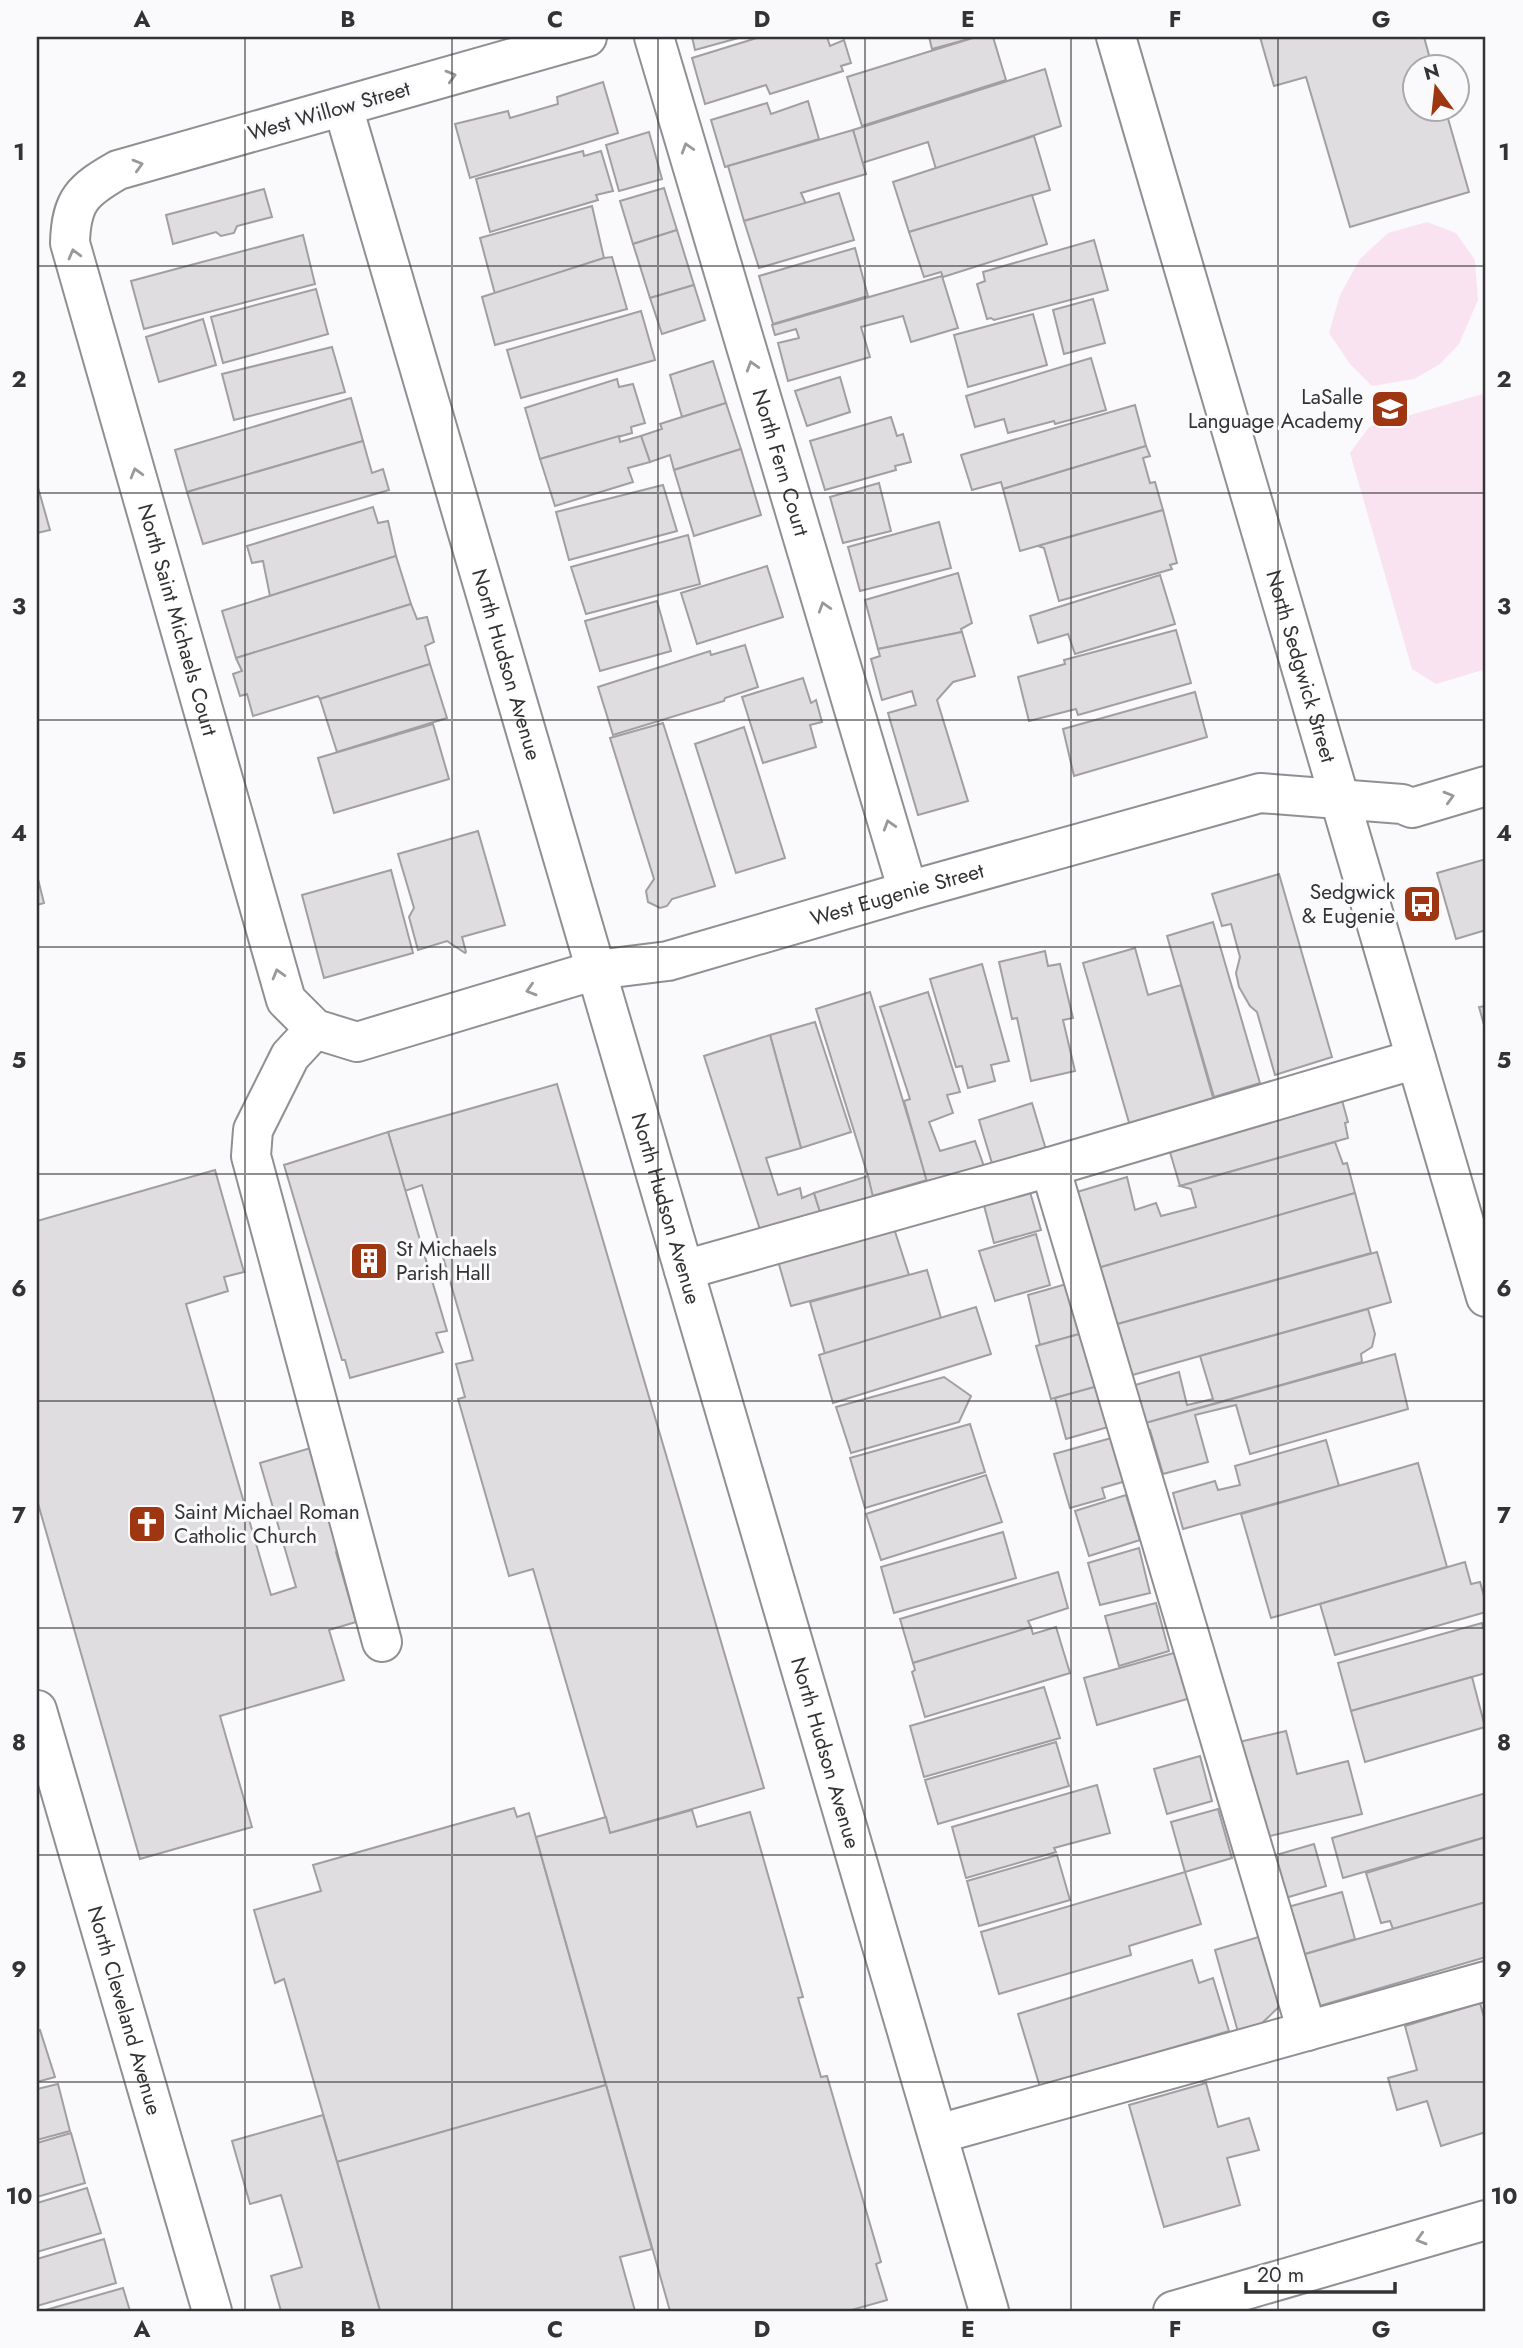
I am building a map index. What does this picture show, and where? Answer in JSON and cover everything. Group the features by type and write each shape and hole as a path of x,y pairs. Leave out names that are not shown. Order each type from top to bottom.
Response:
{"street":[{"name":"West Willow Street","path":"80,199 94,184 118,170 587,37"},
{"name":"North Fern Court","path":"654,37 908,891"},
{"name":"North Sedgwick Street","path":"1116,37 1486,1297"},
{"name":"North Hudson Avenue","path":"343,107 989,2311"},
{"name":"North Saint Michaels Court","path":"80,199 71,220 74,256 286,1000 315,1030"},
{"name":"West Eugenie Street","path":"315,1030 357,1042 596,970 668,961 1260,793 1402,804 1412,808 1486,786"},
{"path":"315,1030 290,1056 253,1130 251,1156 382,1642"},
{"path":"684,1269 1050,1167 1416,1059"},
{"path":"1050,1167 1307,2031"},
{"name":"North Cleveland Avenue","path":"37,1710 212,2311"},
{"path":"937,2134 1486,1981"},
{"path":"1173,2311 1486,2220"}],"shaded area":[{"path":"1427,222 1456,233 1475,260 1478,300 1459,344 1440,364 1414,379 1372,386 1350,364 1329,333 1340,295 1360,259 1388,233"},
{"path":"1486,393 1486,669 1436,684 1412,669 1350,453 1369,427"}],"building":[{"path":"692,37 742,37 695,50"},
{"path":"760,37 827,37 830,46 844,40 851,63 841,66 843,71 770,94 766,85 705,104 692,58"},
{"path":"929,37 976,37 932,49"},
{"path":"976,37 993,37 1006,80 862,126 847,77"},
{"path":"1260,37 1424,37 1428,52 1400,52 1400,122 1449,122 1469,192 1350,227 1306,77 1274,86"},
{"path":"1045,69 1061,126 936,169 928,142 862,163 853,130"},
{"path":"603,82 618,133 470,178 455,124 508,111 510,118 558,104 557,97"},
{"path":"808,101 819,139 725,167 711,120 767,103 771,114"},
{"path":"853,130 866,174 801,193 806,204 744,221 728,166"},
{"path":"649,132 662,179 619,191 606,145"},
{"path":"1034,136 1050,190 909,232 893,182"},
{"path":"583,151 584,156 601,151 613,191 596,195 598,200 490,232 476,179"},
{"path":"664,188 677,230 633,244 620,201"},
{"path":"264,189 272,217 237,226 234,233 221,236 216,232 173,244 166,215"},
{"path":"839,193 854,240 759,268 744,221"},
{"path":"1032,195 1047,244 943,277 941,272 924,277 909,232"},
{"path":"592,206 604,258 495,294 480,238"},
{"path":"677,230 694,285 650,298 633,244"},
{"path":"303,235 315,284 144,329 131,281"},
{"path":"1094,240 1108,290 994,320 987,319 977,284 985,281 983,272"},
{"path":"855,248 868,296 773,324 759,276"},
{"path":"612,257 627,309 495,345 482,297"},
{"path":"942,276 958,328 911,342 903,316 861,327 870,357 788,381 778,343 799,338 796,329 775,335 772,325"},
{"path":"694,285 705,320 662,334 650,298"},
{"path":"316,289 328,334 223,363 211,317"},
{"path":"1093,299 1105,343 1064,354 1053,310"},
{"path":"641,311 655,360 521,398 507,350"},
{"path":"1033,314 1047,365 968,387 954,335"},
{"path":"203,319 216,365 159,382 146,337"},
{"path":"332,347 345,392 234,420 222,374"},
{"path":"1091,358 1106,410 1008,433 1004,419 975,427 966,396"},
{"path":"713,361 726,403 682,417 670,375"},
{"path":"840,377 850,412 807,426 795,391"},
{"path":"617,379 619,387 633,384 645,423 631,427 632,433 540,459 525,408"},
{"path":"351,398 363,441 187,492 175,450"},
{"path":"726,403 741,449 674,470 670,455 650,462 641,436 662,429 660,424"},
{"path":"1135,405 1146,446 1003,489 1001,482 972,490 961,455"},
{"path":"891,417 897,436 903,434 911,462 895,466 896,470 825,490 810,441"},
{"path":"619,436 620,442 641,436 650,462 628,468 633,482 555,506 540,459"},
{"path":"363,441 372,473 383,469 389,490 203,544 187,492"},
{"path":"1146,446 1150,456 1143,458 1150,483 1155,482 1163,510 1020,551 1003,489"},
{"path":"741,449 761,515 694,536 674,470"},
{"path":"879,483 891,531 843,543 830,497"},
{"path":"37,484 50,530 37,533"},
{"path":"663,485 677,531 569,560 556,512"},
{"path":"373,507 378,523 388,521 396,556 270,596 263,561 252,563 247,546"},
{"path":"1163,510 1177,563 1170,565 1172,569 1059,601 1044,548 1038,546"},
{"path":"939,522 951,568 860,591 848,547"},
{"path":"688,535 700,584 586,614 571,567"},
{"path":"396,556 411,604 236,658 222,611"},
{"path":"767,566 783,617 697,644 681,593"},
{"path":"958,573 972,623 961,629 962,632 878,649 865,600"},
{"path":"1160,575 1175,624 1075,654 1068,634 1038,643 1030,616"},
{"path":"657,601 671,651 600,671 585,621"},
{"path":"411,604 417,619 427,617 434,642 425,646 430,664 320,699 318,696 253,716 247,694 240,696 233,674 242,671 236,658"},
{"path":"1176,630 1191,683 1078,715 1076,709 1029,721 1018,677 1065,664 1064,660"},
{"path":"962,632 975,676 953,682 937,700 968,801 918,815 888,713 916,705 912,691 882,700 871,659 880,656 878,649"},
{"path":"745,645 758,687 725,698 724,701 613,735 598,687 710,651 711,655"},
{"path":"430,664 447,718 337,752 320,699"},
{"path":"803,678 811,703 816,700 822,722 810,725 816,747 763,763 742,697"},
{"path":"1195,692 1207,737 1074,776 1063,729"},
{"path":"663,723 715,886 672,899 667,906 660,908 648,902 646,891 654,879 610,738"},
{"path":"433,724 449,779 334,813 318,758"},
{"path":"744,727 785,858 736,873 695,744"},
{"path":"478,831 505,925 462,937 465,953 447,941 418,950 409,917 414,908 398,854"},
{"path":"1486,859 1486,930 1456,939 1437,873"},
{"path":"391,870 413,953 324,978 302,895"},
{"path":"1279,874 1332,1057 1275,1075 1257,1012 1250,1006 1239,987 1236,973 1240,957 1231,924 1222,926 1212,894"},
{"path":"37,875 44,903 37,905"},
{"path":"1213,922 1260,1083 1214,1097 1167,936"},
{"path":"1135,948 1148,995 1181,985 1216,1108 1132,1133 1083,963"},
{"path":"1045,951 1048,966 1060,964 1073,1018 1063,1020 1075,1071 1031,1081 1017,1018 1012,1019 999,962"},
{"path":"982,964 1009,1061 991,1065 995,1081 968,1088 962,1066 956,1067 930,979"},
{"path":"870,992 927,1180 872,1196 816,1009"},
{"path":"928,992 960,1092 947,1095 953,1113 929,1122 940,1151 975,1141 986,1172 929,1189 904,1101 910,1099 880,1007"},
{"path":"1486,1006 1486,1032 1479,1007"},
{"path":"815,1022 851,1132 801,1148 770,1035"},
{"path":"770,1035 801,1148 766,1158 778,1195 800,1188 802,1198 814,1193 823,1221 763,1239 704,1056"},
{"path":"557,1084 764,1788 610,1833 533,1569 509,1576 458,1399 465,1397 456,1364 473,1360 422,1185 405,1191 388,1132"},
{"path":"1340,1093 1348,1122 1345,1123 1348,1138 1180,1186 1167,1142"},
{"path":"1032,1103 1047,1153 994,1170 979,1120"},
{"name":"St Michaels Parish Hall","path":"388,1132 447,1331 436,1333 443,1352 350,1378 345,1360 342,1360 284,1165"},
{"path":"1335,1142 1343,1164 1347,1163 1355,1193 1098,1268 1077,1192 1127,1177 1135,1210 1156,1203 1161,1216 1196,1207 1191,1189 1180,1186"},
{"name":"Saint Michael Roman Catholic Church","path":"215,1170 244,1272 224,1277 228,1291 186,1304 271,1595 296,1587 260,1463 314,1447 344,1549 336,1552 356,1622 329,1630 344,1680 220,1716 252,1827 140,1859 37,1500 37,1221"},
{"path":"868,1176 875,1205 823,1221 814,1193"},
{"path":"1030,1192 1041,1230 994,1243 982,1198"},
{"path":"1355,1193 1371,1253 1114,1325 1098,1268"},
{"path":"891,1219 909,1275 791,1306 776,1254"},
{"path":"1036,1234 1050,1285 995,1301 979,1251"},
{"path":"1377,1252 1391,1302 1129,1376 1114,1325"},
{"path":"927,1270 941,1318 825,1354 810,1302"},
{"path":"1070,1283 1083,1333 1040,1345 1028,1295"},
{"path":"976,1307 991,1354 833,1403 819,1355"},
{"path":"1368,1309 1375,1334 1372,1347 1361,1354 1362,1362 1142,1424 1132,1386 1179,1372 1187,1405 1213,1399 1200,1356"},
{"path":"1083,1333 1081,1334 1095,1387 1051,1399 1036,1346"},
{"path":"1395,1354 1408,1409 1250,1454 1236,1405 1195,1415 1208,1462 1163,1474 1150,1430 1143,1431 1142,1424"},
{"path":"944,1377 971,1396 959,1422 851,1453 836,1407"},
{"path":"1098,1386 1108,1427 1066,1439 1055,1398"},
{"path":"970,1424 985,1472 865,1508 850,1458"},
{"path":"1115,1437 1126,1481 1102,1488 1105,1498 1070,1508 1054,1454"},
{"path":"1326,1440 1339,1486 1183,1529 1173,1493 1215,1481 1218,1490 1240,1485 1235,1466"},
{"path":"1418,1463 1447,1567 1271,1618 1241,1514"},
{"path":"986,1475 1002,1522 881,1560 866,1514"},
{"path":"1126,1495 1140,1540 1089,1556 1075,1511"},
{"path":"1003,1532 1016,1578 894,1613 881,1567"},
{"path":"1139,1548 1150,1593 1100,1605 1088,1563"},
{"path":"1465,1562 1471,1584 1480,1582 1486,1612 1335,1655 1320,1604"},
{"path":"1058,1572 1068,1608 1028,1621 1031,1627 913,1663 900,1619"},
{"path":"1156,1603 1169,1651 1119,1666 1105,1616"},
{"path":"1482,1623 1486,1628 1486,1673 1351,1711 1338,1663"},
{"path":"1031,1627 1033,1634 1056,1627 1070,1673 925,1717 912,1672 915,1670 913,1663"},
{"path":"1181,1651 1194,1697 1097,1725 1084,1678"},
{"path":"1472,1677 1485,1727 1365,1762 1351,1711"},
{"path":"1044,1687 1060,1738 924,1777 910,1726"},
{"path":"1286,1731 1297,1774 1348,1761 1362,1814 1262,1838 1239,1742"},
{"path":"1056,1742 1069,1786 938,1824 925,1780"},
{"path":"1200,1756 1212,1801 1167,1814 1154,1769"},
{"path":"1097,1785 1110,1833 1054,1848 1056,1852 966,1878 952,1827"},
{"path":"1486,1793 1486,1837 1343,1878 1332,1838"},
{"path":"514,1808 517,1817 529,1813 606,2085 337,2162 284,1979 275,1983 254,1910 321,1891 313,1865"},
{"path":"1218,1809 1232,1858 1185,1872 1171,1822"},
{"path":"692,1810 697,1827 750,1812 803,1997 798,1998 821,2077 827,2076 881,2262 876,2264 887,2300 848,2311 670,2311 536,1837 606,1817 610,1833"},
{"path":"1486,1837 1486,1902 1393,1929 1390,1921 1381,1923 1366,1873"},
{"path":"1314,1844 1326,1886 1282,1899 1269,1857"},
{"path":"1057,1855 1070,1900 979,1926 967,1881"},
{"path":"1185,1872 1201,1924 1129,1946 1131,1955 999,1994 981,1932"},
{"path":"1342,1892 1355,1939 1302,1955 1288,1907"},
{"path":"1486,1902 1486,1957 1316,2007 1302,1955"},
{"path":"1262,1936 1281,2005 1260,2025 1238,2032 1215,1950"},
{"path":"1192,1960 1199,1983 1213,1978 1229,2031 1040,2087 1018,2014"},
{"path":"1480,2003 1486,2024 1486,2132 1441,2146 1427,2101 1397,2110 1388,2078 1417,2070 1405,2026"},
{"path":"40,2030 55,2077 37,2082 37,2031"},
{"path":"1206,2083 1218,2127 1249,2118 1259,2150 1227,2158 1240,2205 1164,2227 1129,2105"},
{"path":"58,2084 70,2131 37,2140 37,2089"},
{"path":"606,2085 652,2249 620,2257 635,2311 380,2311 337,2162"},
{"path":"323,2115 380,2311 281,2311 271,2276 302,2267 281,2195 250,2204 232,2141"},
{"path":"71,2133 85,2183 37,2197 37,2143"},
{"path":"87,2188 101,2233 37,2252 37,2203"},
{"path":"104,2239 116,2283 37,2306 37,2259"},
{"path":"123,2288 130,2311 42,2311"}],"place":[{"name":"LaSalle Language Academy","path":"1390,409"},
{"name":"Sedgwick & Eugenie","path":"1422,904"},
{"name":"St Michaels Parish Hall","path":"369,1261"},
{"name":"Saint Michael Roman Catholic Church","path":"147,1524"}]}
